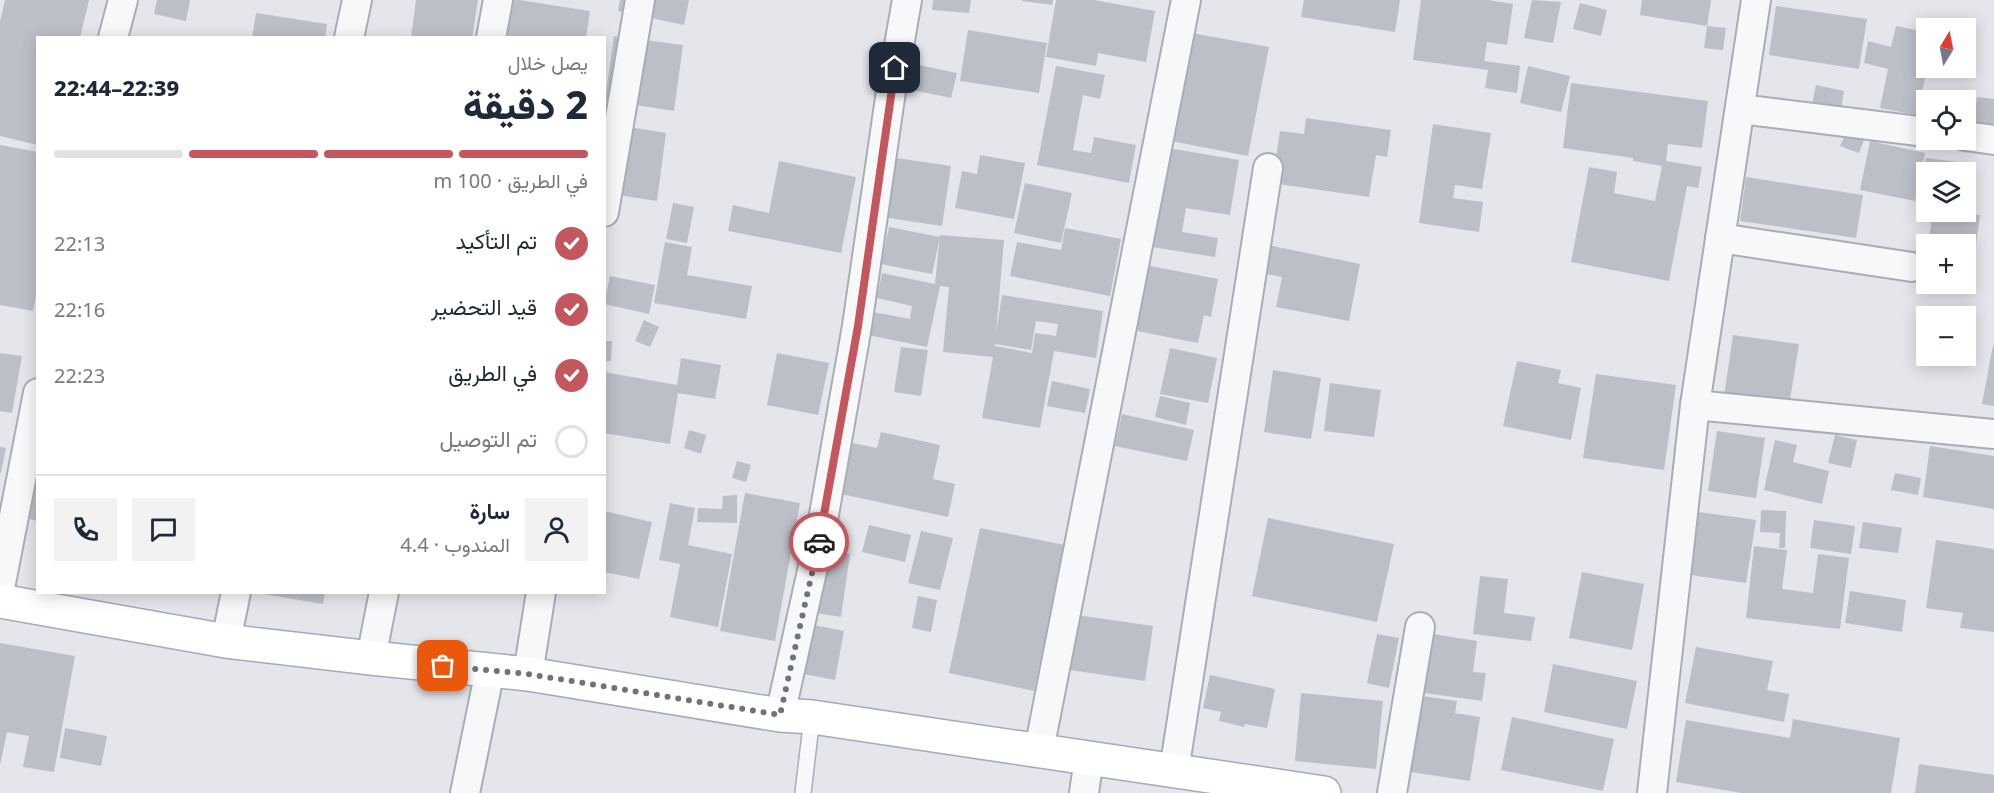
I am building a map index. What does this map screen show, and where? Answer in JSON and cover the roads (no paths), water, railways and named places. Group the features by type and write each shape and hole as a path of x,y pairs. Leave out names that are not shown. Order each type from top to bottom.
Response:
{"main road":[{"path":"0,601 226,640 528,674 796,716 1324,793"}],"street":[{"path":"113,36 123,0"},
{"path":"349,36 357,0"},
{"path":"491,36 498,0"},
{"path":"606,200 640,0"},
{"path":"796,716 822,526 858,326 906,0"},
{"path":"1039,750 1186,0"},
{"path":"1652,793 1695,405 1756,0"},
{"path":"1740,109 1916,131"},
{"path":"1976,138 1994,140"},
{"path":"1174,771 1268,168"},
{"path":"1720,238 1912,267"},
{"path":"0,588 36,403"},
{"path":"1695,405 1994,434"},
{"path":"226,640 236,594"},
{"path":"371,658 384,594"},
{"path":"528,674 541,594"},
{"path":"1392,793 1420,627"},
{"path":"465,793 490,670"},
{"path":"1084,793 1089,758"}],"lane":[{"path":"796,716 803,793"}]}
